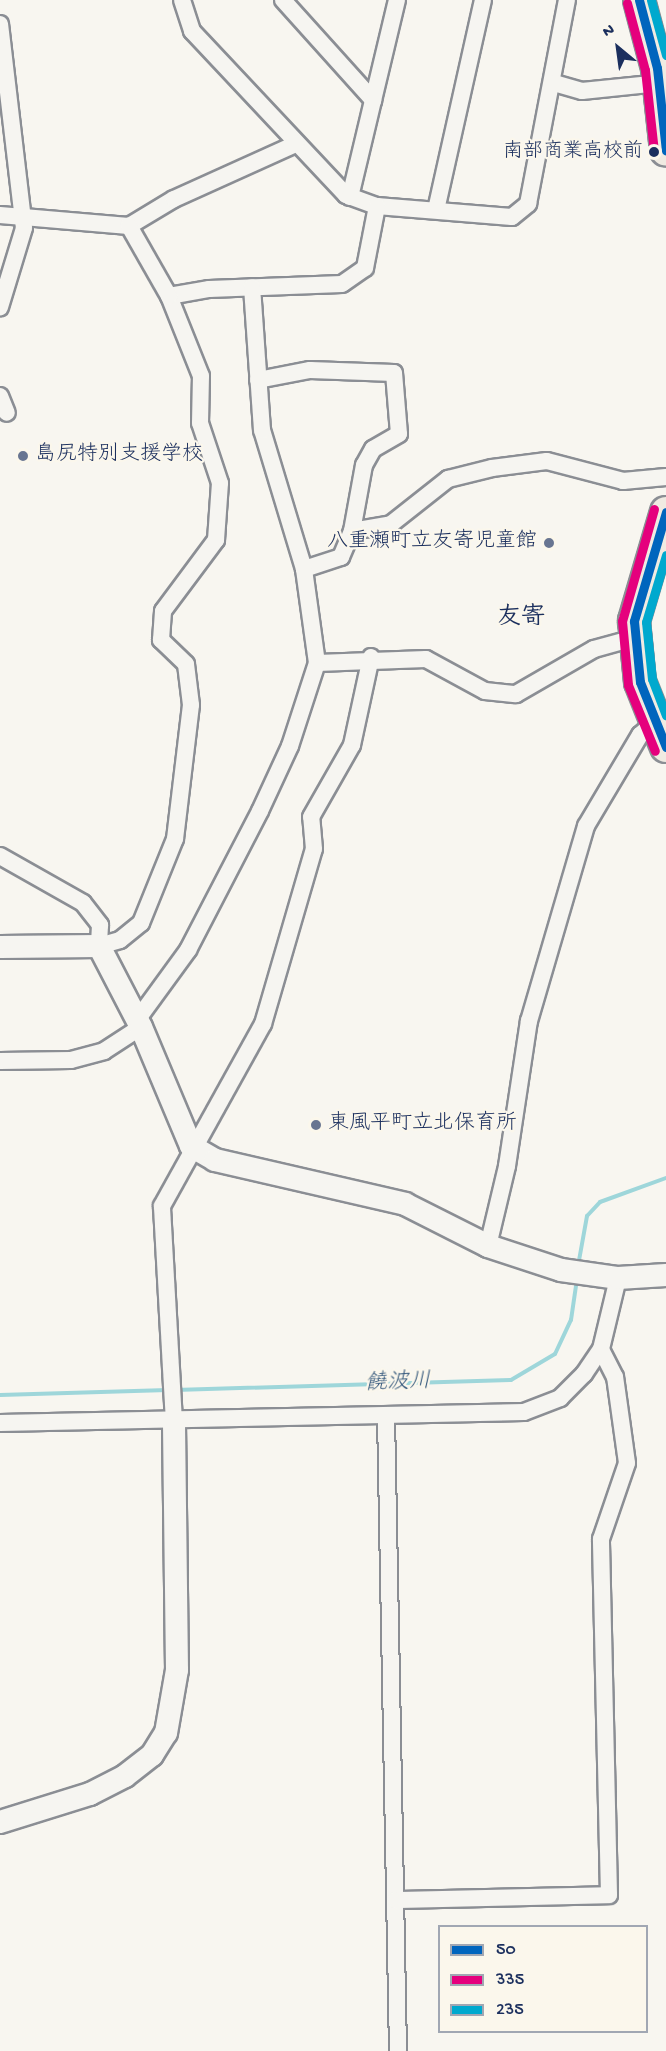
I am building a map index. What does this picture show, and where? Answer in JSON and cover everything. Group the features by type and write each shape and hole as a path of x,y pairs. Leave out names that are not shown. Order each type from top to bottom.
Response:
{"highway":[{"path":"639,0 658,83 666,151"},
{"path":"660,734 640,682 634,638 641,588 666,512"}],"street":[{"path":"182,0 192,31 296,144 350,197 377,206 512,217 528,204 554,83 567,0"},
{"path":"283,0 373,100"},
{"path":"350,197 397,0"},
{"path":"436,210 483,0"},
{"path":"0,24 24,228 0,307"},
{"path":"554,83 582,91 658,83"},
{"path":"0,215 129,226 174,199 296,144"},
{"path":"169,296 252,287 342,284 366,268 377,206"},
{"path":"0,947 99,946 120,939 141,923 176,839 191,705 186,664 161,640 163,611 216,540 221,516 220,483 200,423 201,376 169,296 129,226"},
{"path":"0,1061 71,1060 104,1051 139,1023 188,950 260,811 290,746 318,663 304,569 262,430 252,287"},
{"path":"258,380 310,370 394,373 399,434 373,449 364,465 352,531 341,557 304,569"},
{"path":"0,396 7,413"},
{"path":"352,531 391,524 448,479 492,468 547,461 623,481 666,477"},
{"path":"318,663 371,657 426,659 485,691 516,694 594,649 634,638"},
{"path":"0,1821 90,1794 125,1776 152,1755 166,1733 177,1670 173,1417 168,1362 162,1206 191,1146 263,1024 314,849 311,817 352,745 371,657"},
{"path":"488,1246 507,1166 529,1021 586,826 635,743 660,734"},
{"path":"0,856 88,908 100,925 99,946 139,1023 191,1146 215,1160 271,1176 405,1204 488,1246 561,1270 608,1277 666,1275"},
{"path":"396,1900 609,1895 601,1539 627,1463 615,1377 601,1349 608,1277"},
{"path":"0,1423 173,1417 524,1412 560,1398 601,1349"},
{"path":"386,1415 398,2051"}],"waterway":[{"name":"饒波川","path":"578,1266 587,1216 600,1202 666,1178"},
{"name":"饒波川","path":"175,1390 511,1380 555,1354 571,1320 577,1279"},
{"name":"饒波川","path":"0,1395 168,1390"}],"transit line":[{"name":"50","path":"639,0 657,68 666,151"},
{"name":"235","path":"651,0 666,55"},
{"name":"335","path":"627,3 645,70 654,152"},
{"name":"335","path":"654,509 622,621 628,685 655,751"},
{"name":"50","path":"666,512 634,621 640,682 666,747"},
{"name":"235","path":"666,555 646,622 652,679 666,715"}],"place":[{"name":"南部商業高校前","path":"654,152"},
{"name":"島尻特別支援学校","path":"23,456"},
{"name":"八重瀬町立友寄児童館","path":"549,543"},
{"name":"東風平町立北保育所","path":"316,1125"}],"district":[{"name":"友寄","path":"521,619"}]}
